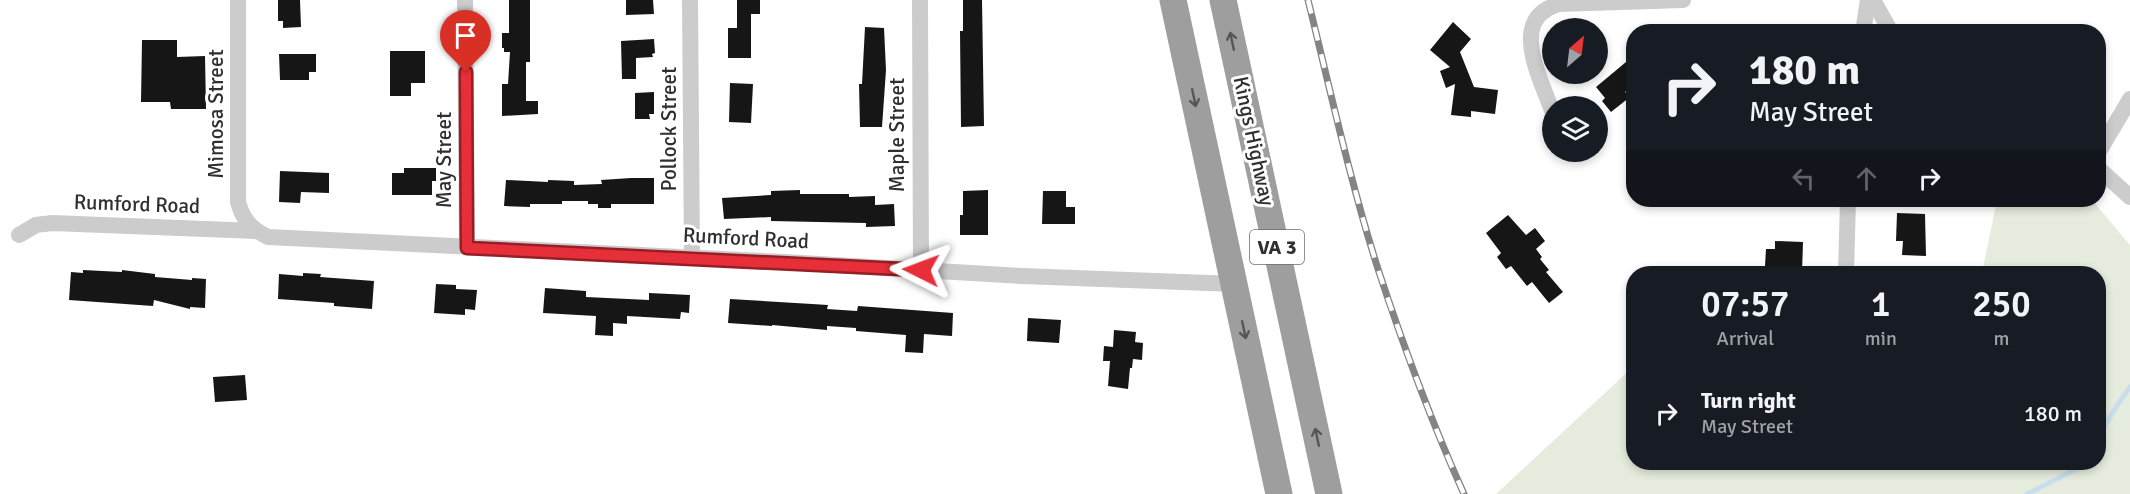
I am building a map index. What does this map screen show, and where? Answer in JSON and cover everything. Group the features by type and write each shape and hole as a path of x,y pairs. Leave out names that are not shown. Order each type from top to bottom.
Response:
{"highway":[{"name":"VA 3","path":"1173,0 1279,494"},
{"name":"Kings Highway","path":"1223,0 1329,494"}],"street":[{"name":"Mimosa Street","path":"238,0 238,202 242,214 253,228"},
{"name":"May Street","path":"465,0 467,248"},
{"name":"Pollock Street","path":"690,0 692,257"},
{"name":"Maple Street","path":"920,0 921,270"},
{"path":"1547,96 1531,49 1530,37 1532,26 1538,15 1547,8 1559,4 1683,0"},
{"path":"1865,24 1870,0"},
{"path":"1870,0 1886,24"},
{"path":"2106,140 2130,99"},
{"path":"2106,175 2130,197"},
{"path":"1846,266 1848,207"},
{"name":"Rumford Road","path":"19,235 36,225 52,223 253,228 276,238 692,257 1022,276 1234,284"}],"green space":[{"path":"1996,207 2098,207 2130,245 2130,494 1496,494 1626,373 1626,470 2106,470 2106,266 1983,266"}],"building":[{"path":"278,0 300,0 301,27 283,28 283,21 278,21"},
{"path":"509,0 530,0 530,62 526,62 526,101 538,101 538,114 502,116 502,84 508,84 510,52 504,52 502,48 502,33 509,33"},
{"path":"626,0 653,0 654,14 626,15"},
{"path":"737,0 760,0 760,14 751,14 751,58 728,58 728,28 737,28"},
{"path":"963,0 982,0 984,126 961,127 960,31 963,31"},
{"path":"1453,22 1471,39 1460,52 1474,87 1498,90 1495,114 1471,111 1471,117 1451,115 1455,84 1446,88 1440,71 1450,67 1430,50"},
{"path":"865,27 884,28 886,70 882,127 860,127 859,84 862,84"},
{"path":"654,39 653,57 636,58 636,79 622,79 621,41"},
{"path":"142,40 177,40 177,57 205,56 206,109 171,109 170,102 141,102"},
{"path":"390,51 425,51 425,83 411,83 411,96 390,96"},
{"path":"279,54 316,54 316,72 309,72 309,80 280,80"},
{"path":"1626,62 1626,100 1611,112 1608,108 1608,96 1603,96 1596,87 1600,84 1608,84 1608,77"},
{"path":"730,83 753,84 751,123 729,122"},
{"path":"654,92 654,114 649,114 650,119 635,119 635,93"},
{"path":"404,168 436,168 436,181 432,181 432,195 392,195 392,173 404,173"},
{"path":"280,171 329,173 329,193 301,192 300,203 279,202"},
{"path":"654,178 654,204 611,204 611,208 598,208 598,204 588,204 588,201 562,201 562,204 530,204 530,207 504,206 506,180 574,181 574,185 602,184 601,180"},
{"path":"800,190 800,194 875,196 875,205 894,204 895,226 866,227 866,223 771,221 771,217 724,219 722,198 771,195 771,191"},
{"path":"988,190 988,235 960,235 963,191"},
{"path":"1043,191 1066,191 1066,207 1075,207 1075,224 1042,224"},
{"path":"1897,213 1925,214 1926,256 1902,255 1903,241 1896,241"},
{"path":"1508,215 1526,235 1535,228 1545,241 1536,249 1542,257 1540,259 1549,270 1546,272 1563,292 1549,303 1532,282 1527,286 1511,266 1506,269 1497,257 1501,253 1486,233"},
{"path":"1775,241 1803,242 1802,266 1765,266 1766,249 1775,249"},
{"path":"83,270 122,272 122,270 155,274 155,277 206,279 205,308 190,307 190,309 154,300 153,306 69,300 71,272 83,273"},
{"path":"303,273 321,274 320,277 374,281 372,309 334,306 334,303 278,299 279,274 303,276"},
{"path":"436,284 456,285 456,289 477,290 475,310 465,309 465,315 434,313"},
{"path":"545,288 586,291 586,297 649,300 649,293 690,295 689,313 681,312 680,319 627,316 627,324 613,323 613,336 595,335 596,316 543,313"},
{"path":"730,299 828,305 827,309 857,311 858,306 953,313 952,336 924,334 923,353 905,352 906,335 827,326 827,330 728,323"},
{"path":"1028,318 1061,320 1059,343 1027,341"},
{"path":"1114,330 1136,332 1135,342 1143,343 1142,360 1133,359 1132,368 1130,368 1128,389 1108,386 1110,361 1103,361 1104,346 1113,347"},
{"path":"245,375 247,400 215,402 213,377"}],"waterway":[{"path":"2106,424 2130,387"},
{"path":"2027,494 2074,470"}],"railway":[{"path":"1308,0 1349,169 1378,269 1418,383 1464,494"}],"route":[{"path":"466,72 467,248 921,270"}]}
